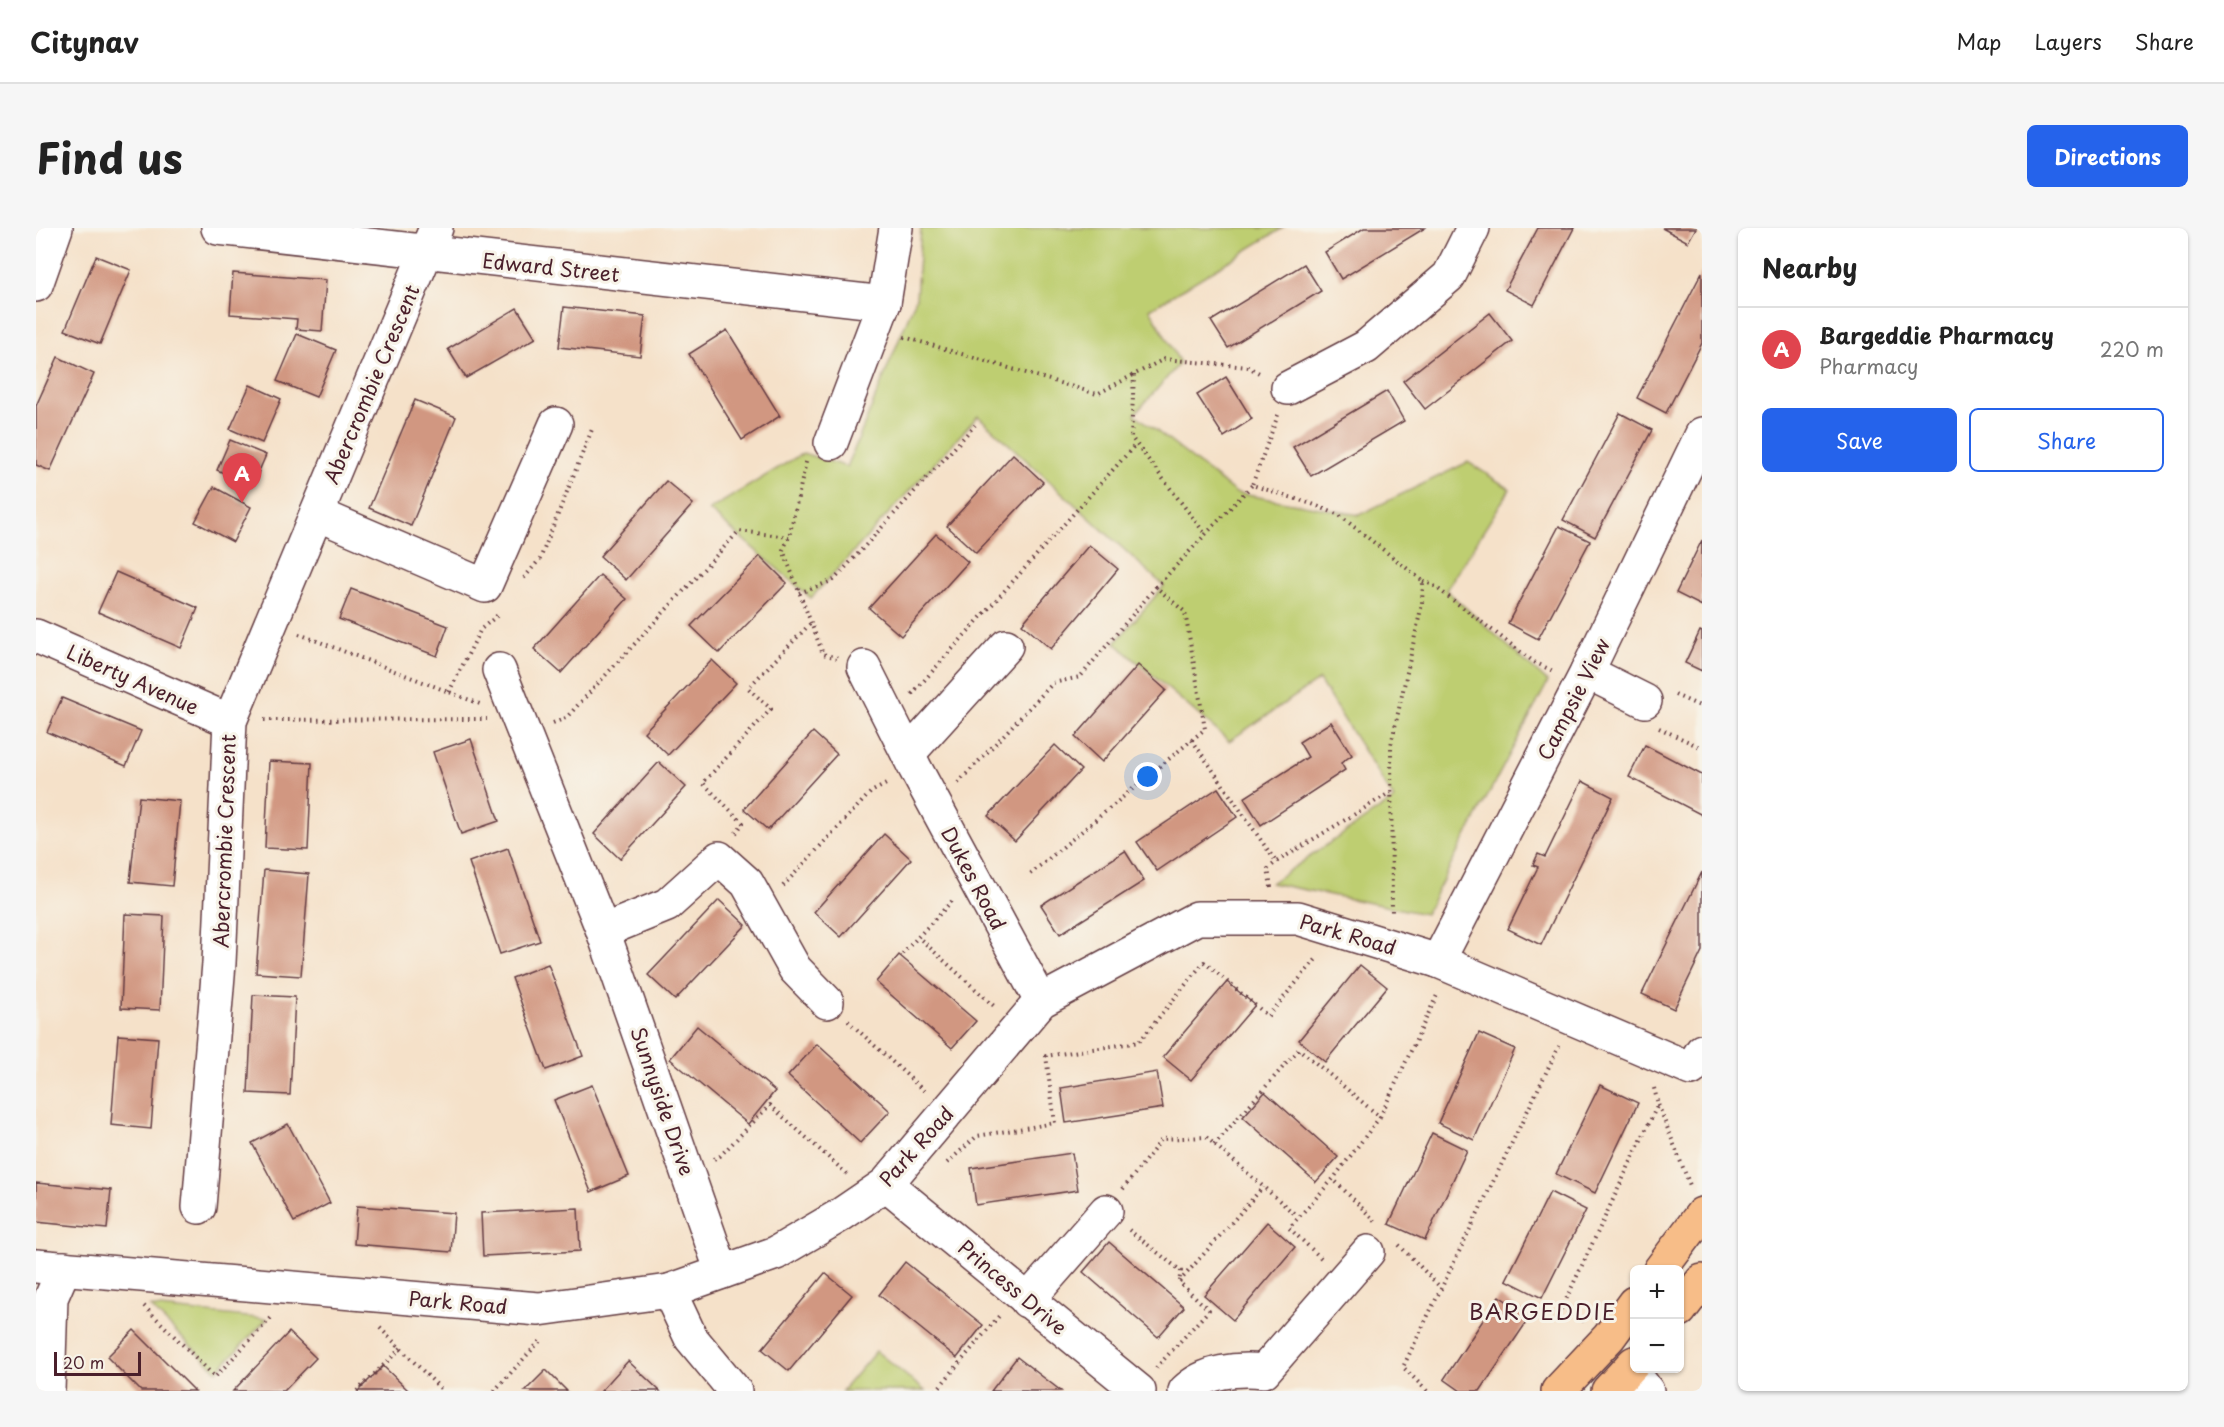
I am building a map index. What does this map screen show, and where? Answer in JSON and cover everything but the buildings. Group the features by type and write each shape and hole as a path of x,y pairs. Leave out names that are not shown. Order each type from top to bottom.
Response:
{"main road":[{"path":"1663,1265 1702,1215"},
{"path":"1684,1305 1702,1281"},
{"path":"1558,1391 1609,1337 1630,1310"}],"street":[{"path":"36,285 56,228"},
{"name":"Edward Street","path":"219,228 431,241 879,316"},
{"path":"831,443 879,316 896,228"},
{"path":"1288,388 1366,347 1449,276 1473,228"},
{"name":"Abercrombie Crescent","path":"199,1207 219,963 230,721 431,241"},
{"path":"317,514 485,586 556,424"},
{"name":"Campsie View","path":"1444,963 1702,434"},
{"name":"Liberty Avenue","path":"36,636 230,721"},
{"path":"911,761 1006,646"},
{"name":"Dukes Road","path":"864,667 911,761 1041,1001"},
{"name":"Sunnyside Drive","path":"499,670 603,931 722,1272"},
{"path":"1587,672 1647,712"},
{"path":"603,931 667,904 719,858 747,883 795,969 827,1002"},
{"name":"Park Road","path":"50,1267 539,1309 669,1291 776,1253 878,1189 1041,1001 1197,918 1298,918 1444,963 1573,1018 1697,1060"},
{"name":"Princess Drive","path":"878,1189 1022,1297 1138,1390"},
{"path":"1022,1297 1106,1211"},
{"path":"1185,1391 1195,1381 1239,1368 1264,1371 1368,1252"},
{"path":"48,1391 50,1267"},
{"path":"669,1291 691,1338 735,1391"}],"path":[{"path":"879,316 1097,394 1164,359 1248,367 1288,388 1252,485 1156,588 1080,677 1053,683 936,807"},
{"path":"1134,374 1131,438 1206,535"},
{"path":"799,593 834,580 975,425"},
{"path":"831,443 808,452 789,537 783,550 823,654 864,667"},
{"path":"890,719 1136,444"},
{"path":"1252,485 1339,515 1423,581 1433,585 1534,662"},
{"path":"230,721 521,726 566,718 739,531 789,537"},
{"path":"1394,947 1391,745 1422,604 1423,581"},
{"path":"1029,875 1205,729 1185,612 1156,588"},
{"path":"270,623 521,726"},
{"path":"719,858 743,823 703,783 771,709 748,688 811,623"},
{"path":"1647,712 1702,748"},
{"path":"1192,740 1276,862"},
{"path":"761,910 871,792 911,761"},
{"path":"1274,918 1268,869 1391,792"},
{"path":"902,954 947,903 979,887"},
{"path":"943,1167 977,1136 1055,1123 1046,1056 1139,1042 1204,962 1269,1016 1339,931"},
{"path":"918,937 1018,1027"},
{"path":"1333,1179 1380,1118 1444,963"},
{"path":"827,1002 947,1111"},
{"path":"1427,1391 1403,1367 1573,1018"},
{"path":"1214,1144 1299,1049 1380,1118"},
{"path":"1590,1325 1562,1308 1658,1104 1702,1215"},
{"path":"686,1168 720,1156 770,1105 878,1189"},
{"path":"1179,1282 1180,1271 1106,1211 1162,1139 1206,1137 1297,1216"},
{"path":"1179,1282 1263,1187"},
{"path":"144,1275 144,1309 215,1377 272,1319 276,1286"},
{"path":"1138,1390 1209,1310 1179,1282"},
{"path":"380,1295 379,1327 443,1391"},
{"path":"936,1391 1022,1297"},
{"path":"494,1391 543,1337 561,1306"},
{"path":"357,1391 400,1348"}],"green space":[{"path":"921,228 1283,228 1150,309 1180,363 1135,414 1236,493 1359,515 1468,462 1510,489 1446,590 1548,682 1425,914 1271,883 1394,799 1319,680 1229,741 1115,643 1164,586 978,416 811,598 709,510 803,453 847,467 916,298"},
{"path":"150,1307 267,1319 217,1371"},
{"path":"876,1351 925,1391 842,1391"}],"place":[{"name":"Bargeddie Pharmacy","path":"242,503"}],"district":[{"name":"BARGEDDIE","path":"1543,1310"}]}
